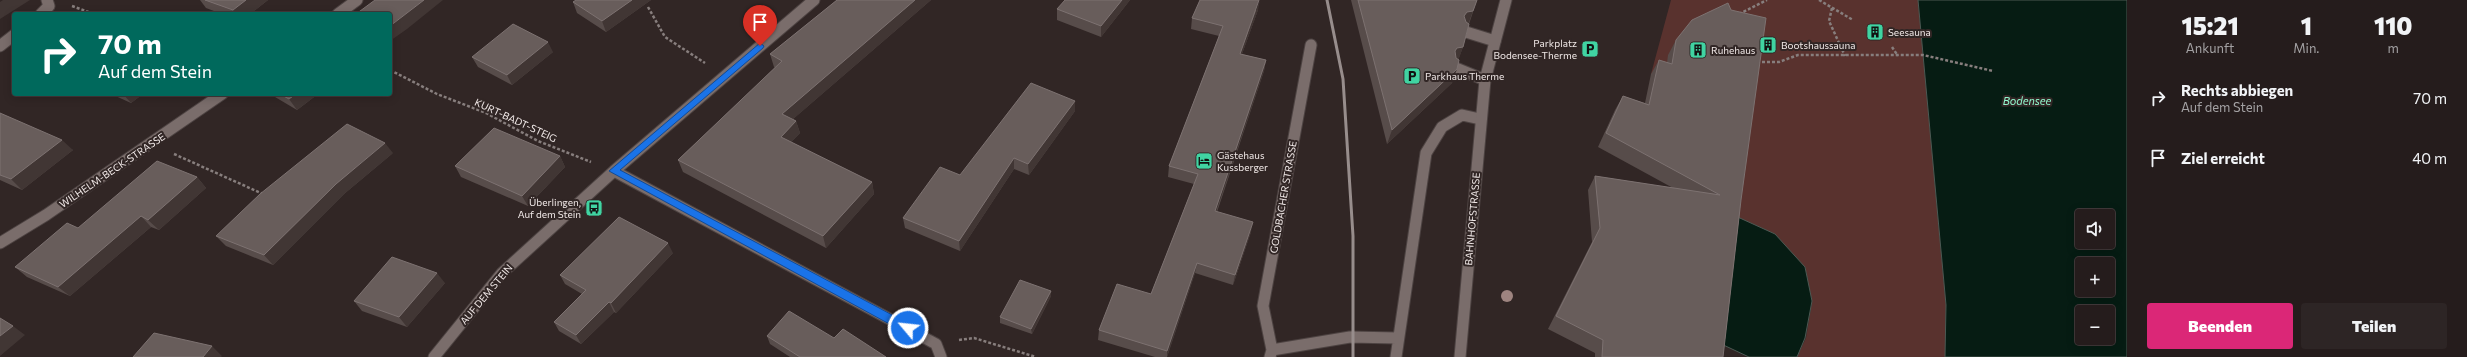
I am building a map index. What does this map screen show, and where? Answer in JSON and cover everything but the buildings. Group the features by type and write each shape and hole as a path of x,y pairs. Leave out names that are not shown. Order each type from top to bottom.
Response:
{"street":[{"path":"43,12 49,6 47,0"},
{"path":"341,12 358,0"},
{"name":"AUF DEM STEIN","path":"434,357 502,273 614,171 814,0"},
{"name":"BAHNHOFSTRASSE","path":"1460,357 1480,119 1485,80 1506,0"},
{"path":"1466,32 1495,41"},
{"path":"0,46 12,37"},
{"name":"GOLDBACHER STRASSE","path":"1311,45 1263,306 1271,353 1350,337 1397,338"},
{"path":"1456,68 1485,80"},
{"name":"WILHELM-BECK-STRASSE","path":"0,243 46,215 219,96"},
{"path":"1396,357 1397,338 1426,153 1442,127 1462,115 1480,119"},
{"path":"614,171 936,344 940,357"}],"path":[{"path":"1737,21 1738,14 1767,0"},
{"path":"1819,0 1853,20"},
{"path":"65,3 89,12"},
{"path":"648,7 666,37 697,58 727,74"},
{"path":"1832,8 1829,21 1845,56"},
{"path":"1892,47 1898,56"},
{"path":"1755,62 1779,62 1798,55 1923,55 1993,70"},
{"name":"KURT-BADT-STEIG","path":"392,71 437,94 486,113 538,141 614,171"},
{"path":"150,143 269,197"},
{"path":"936,344 974,338 1036,357"}],"shaded area":[{"path":"1671,0 1918,0 1946,305 1945,357 1797,357 1806,338 1812,302 1805,267 1731,214 1651,74"}],"water":[{"name":"Bodensee","path":"1918,0 2127,0 2127,357 1945,357 1946,305"},
{"path":"1731,214 1775,234 1805,267 1812,301 1805,338 1797,357 1749,357 1717,342"}],"railway":[{"path":"1327,0 1343,79 1353,236 1353,357"}],"place":[{"name":"Seesauna","path":"1875,32"},
{"name":"Bootshaussauna","path":"1768,45"},
{"name":"Parkplatz Bodensee-Therme","path":"1590,49"},
{"name":"Ruhehaus","path":"1698,50"},
{"name":"Parkhaus Therme","path":"1412,76"},
{"name":"Gästehaus Kussberger","path":"1204,161"},
{"name":"Überlingen, Auf dem Stein","path":"594,208"}],"route":[{"path":"760,46 614,171 908,328"}]}
